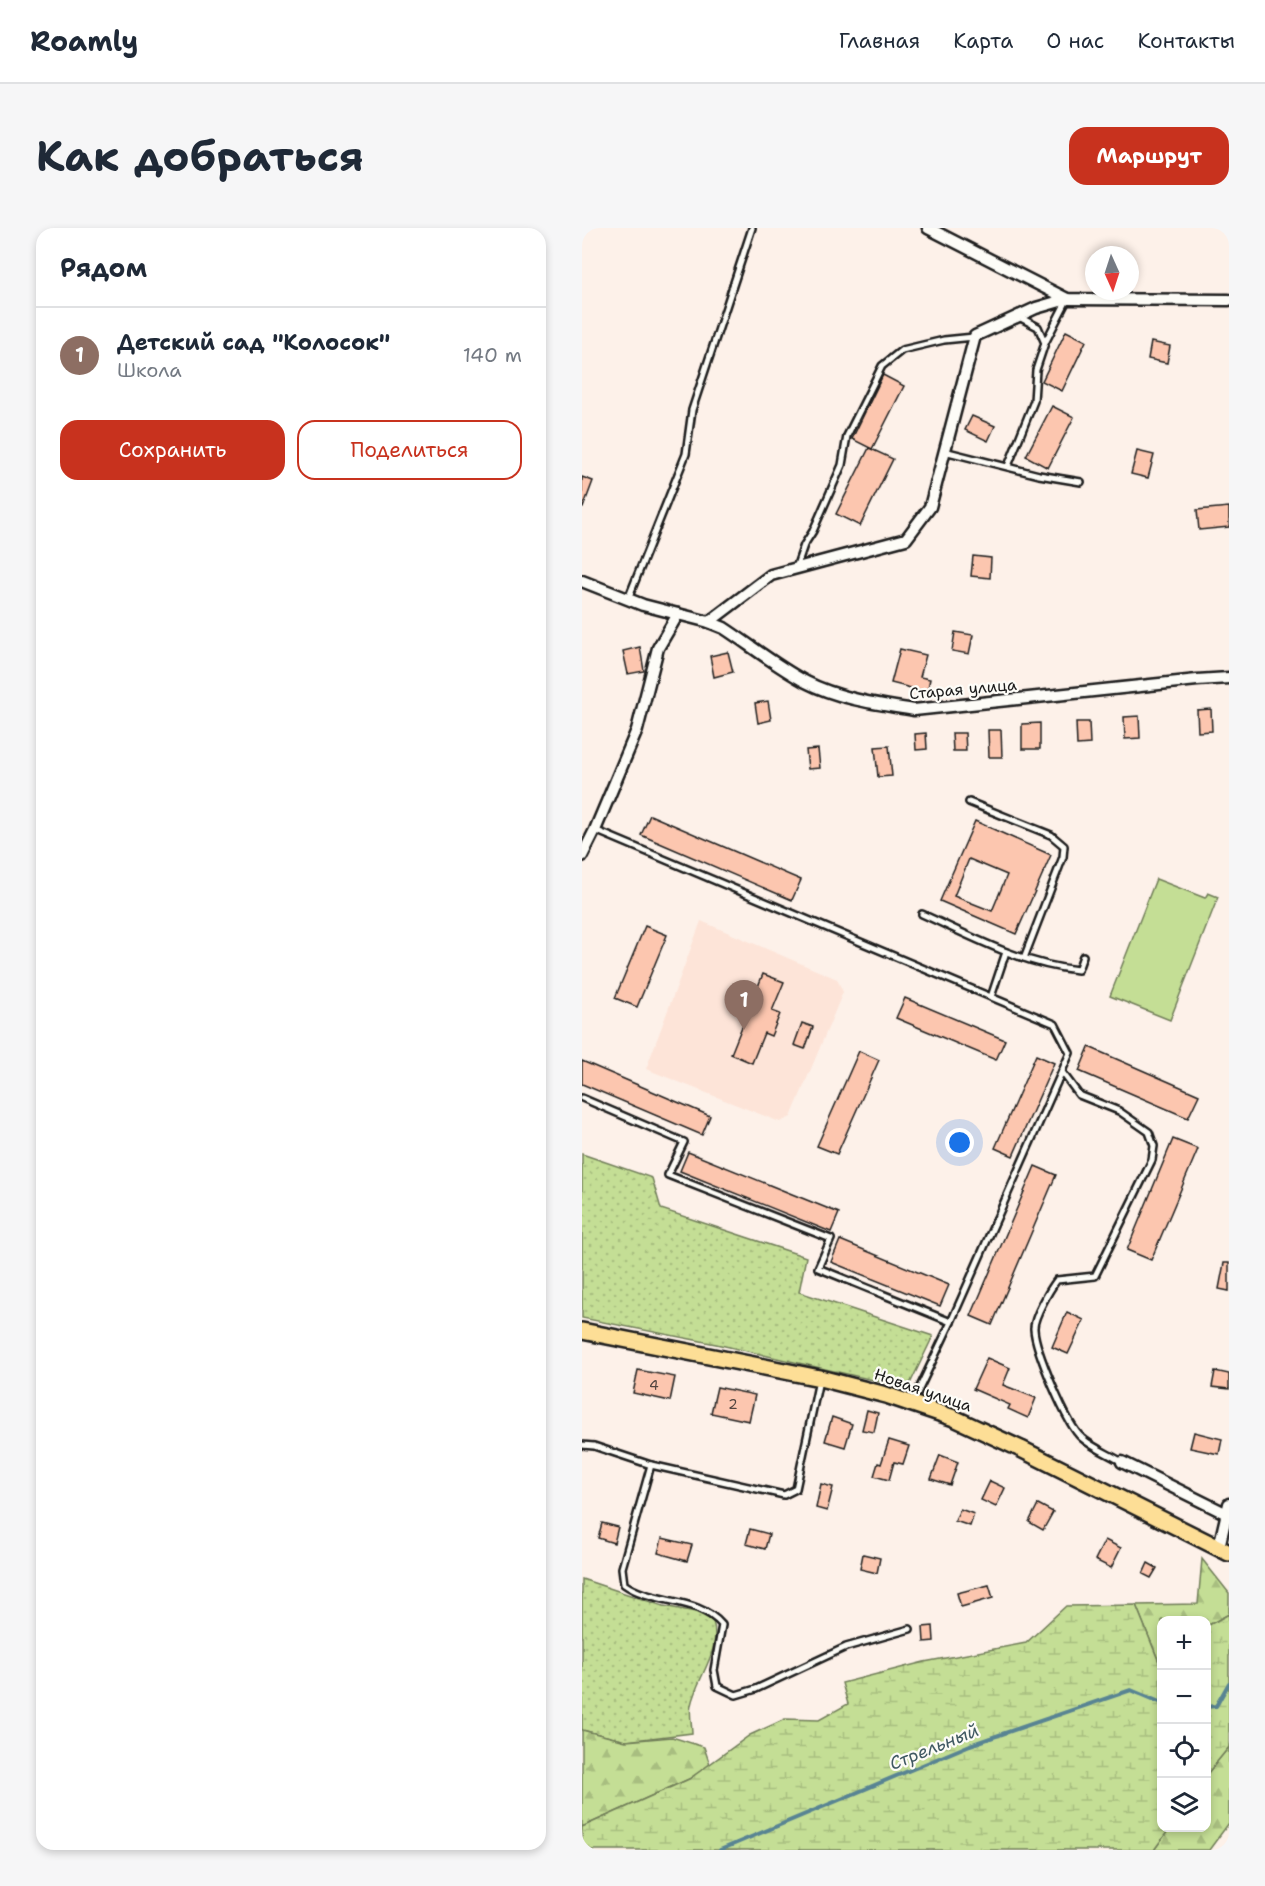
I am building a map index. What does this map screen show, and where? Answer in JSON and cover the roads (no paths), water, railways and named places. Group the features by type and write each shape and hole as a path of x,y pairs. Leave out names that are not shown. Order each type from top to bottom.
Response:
{"main road":[{"name":"Новая улица","path":"582,1330 820,1378 912,1403 954,1418 1021,1449 1224,1550"}],"street":[{"path":"928,228 1067,300"},
{"path":"709,622 771,575 906,539 930,507 975,336 1036,308 1067,300 1229,300"},
{"name":"Старая улица","path":"582,581 643,605 724,628 806,682 836,694 868,703 914,710 1229,678"},
{"path":"582,856 637,730 658,648 678,614"},
{"path":"1122,1462 1228,1511 1224,1550"}],"lane":[{"path":"628,599 686,454 692,410 753,228"},
{"path":"1008,466 1034,401 1036,370 1067,300"},
{"path":"1019,317 1038,327 1046,343"},
{"path":"796,568 804,545 813,531 842,465 847,436 882,366 902,350 944,340 975,336"},
{"path":"944,451 1038,475 1081,482"},
{"path":"969,802 1051,835 1064,846 1063,857 1024,958"},
{"path":"595,830 1055,1024 1070,1053 951,1322 912,1403"},
{"path":"922,914 1006,952 1058,969 1078,970 1083,956"},
{"path":"991,997 1006,952"},
{"path":"1062,1072 1079,1095 1119,1112 1149,1132 1154,1146 1152,1160 1095,1276 1057,1280 1050,1288 1033,1327 1036,1343 1072,1427 1082,1439 1122,1462"},
{"path":"582,1098 684,1142 668,1175 831,1239 818,1268 951,1322"},
{"path":"582,1444 651,1465 784,1495 796,1489 820,1378"},
{"path":"651,1465 622,1568 624,1584 635,1592 701,1609 718,1620 722,1625 714,1670 717,1686 736,1695 756,1689 846,1647 910,1629"}],"waterway":[{"name":"Стрельный","path":"1211,1706 1216,1706 1229,1683"},
{"name":"Стрельный","path":"720,1850 970,1745 1131,1690 1157,1701"}],"place":[{"name":"Детский сад \"Колосок\"","path":"744,1030"}]}
